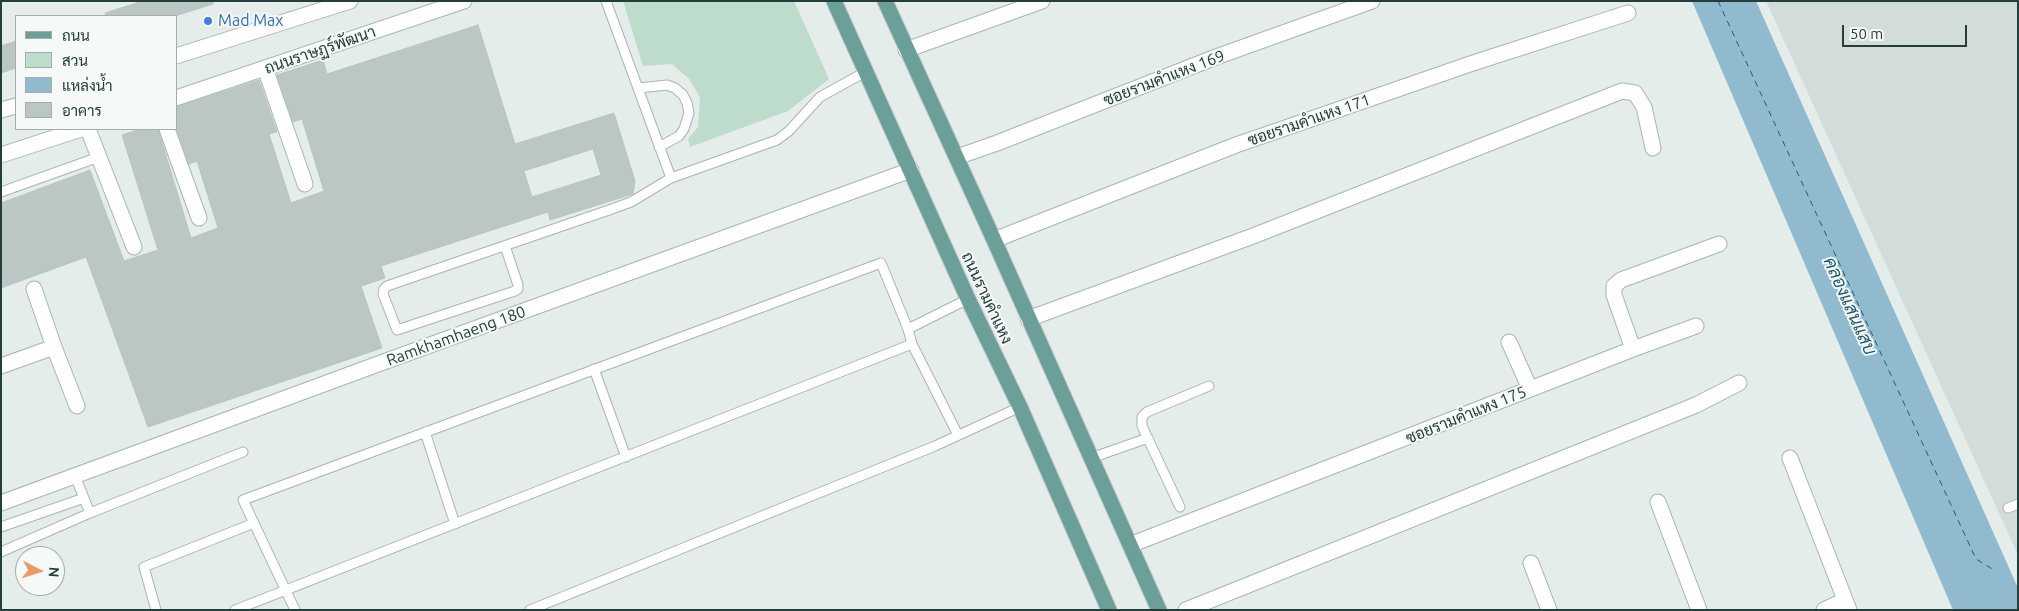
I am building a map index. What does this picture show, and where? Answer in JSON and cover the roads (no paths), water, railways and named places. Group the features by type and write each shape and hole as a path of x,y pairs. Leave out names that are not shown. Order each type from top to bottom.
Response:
{"main road":[{"name":"ถนนรามคำแหง","path":"834,1 968,299 1020,407 1109,610"},
{"name":"ถนนรามคำแหง","path":"885,1 957,157 1159,610"}],"street":[{"path":"178,55 350,1"},
{"name":"ถนนราษฏร์พัฒนา","path":"178,97 464,1"},
{"path":"906,50 1042,1"},
{"name":"ซอยรามคำแหง 169","path":"957,157 1006,140 1216,57 1372,1"},
{"name":"ซอยรามคำแหง 171","path":"994,240 1236,145 1473,63 1628,13"},
{"path":"265,68 305,184"},
{"path":"1028,318 1253,236 1622,91 1635,93 1644,107 1653,148"},
{"path":"1,110 15,106"},
{"path":"1,155 79,130"},
{"path":"88,130 134,247"},
{"path":"167,130 200,218"},
{"name":"Ramkhamhaeng 180","path":"1,503 911,170"},
{"path":"1633,349 1614,295 1614,286 1621,280 1719,244"},
{"path":"34,289 77,406"},
{"name":"ซอยรามคำแหง 175","path":"1130,545 1696,326"},
{"path":"1509,342 1530,389"},
{"path":"1,366 54,347"},
{"path":"1186,610 1696,405 1739,383"},
{"path":"1790,458 1847,605 1824,610"},
{"path":"1658,502 1699,610"},
{"path":"1531,563 1549,610"}],"lane":[{"path":"606,1 671,178"},
{"path":"505,246 518,289 397,330 383,294 387,286 631,202 671,178 777,140 789,131 820,97 867,71"},
{"path":"638,88 667,85 675,88 683,95 687,104 690,113 684,129 679,136 659,147"},
{"path":"1,192 99,157"},
{"path":"295,610 243,500 880,263 908,329 912,344 958,436"},
{"path":"908,329 968,299"},
{"path":"235,610 912,344"},
{"path":"594,370 626,457"},
{"path":"1180,507 1142,426 1142,417 1147,412 1209,386"},
{"path":"530,610 958,436 1020,407"},
{"path":"425,432 455,524"},
{"path":"1091,458 1148,438"},
{"path":"1,552 90,512 243,452"},
{"path":"74,476 90,512"},
{"path":"1,528 84,498"},
{"path":"2008,508 2018,504"},
{"path":"156,610 144,567 254,523"}],"water":[{"name":"คลองแสนแสบ","path":"1692,1 1756,1 2018,588 2018,610 1953,610"}],"place":[{"name":"Mad Max","path":"208,21"}]}
